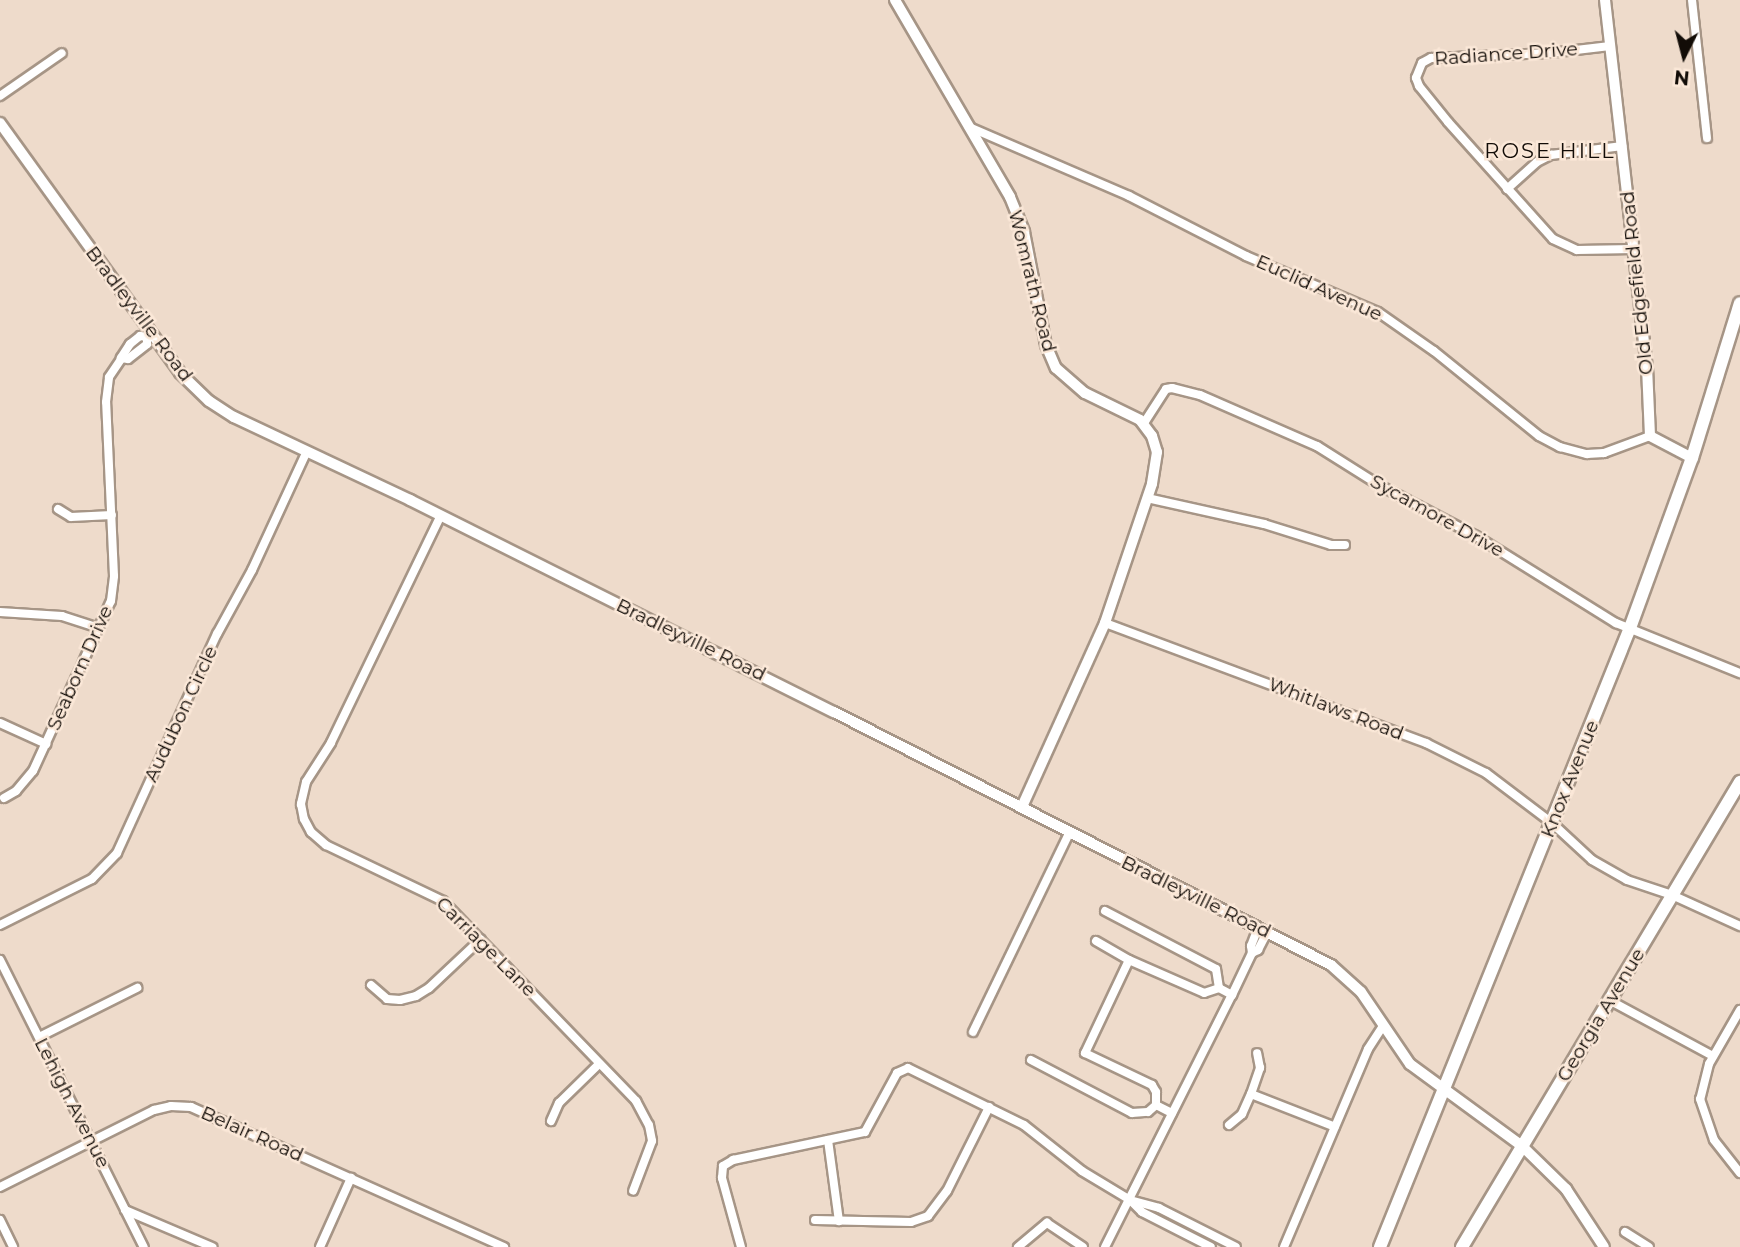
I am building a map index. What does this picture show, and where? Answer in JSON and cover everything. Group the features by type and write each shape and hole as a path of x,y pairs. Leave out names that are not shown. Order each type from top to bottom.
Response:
{"main road":[{"name":"Knox Avenue","path":"1380,1247 1630,628 1692,458 1740,303"},
{"name":"Georgia Avenue","path":"1462,1247 1740,782"}],"street":[{"name":"Womrath Road","path":"895,0 1018,214 1028,249 1046,345 1056,368 1066,380 1085,393 1144,423"},
{"name":"Old Edgefield Road","path":"1605,0 1647,367 1650,436"},
{"path":"1692,0 1707,138"},
{"name":"Radiance Drive","path":"1610,46 1550,53 1431,58 1418,67 1416,78 1419,86 1553,239 1577,250 1634,249"},
{"path":"0,96 62,53"},
{"name":"Bradleyville Road","path":"0,123 149,335 180,373 209,401 234,417 441,515 1331,965 1361,992 1410,1064 1522,1146 1566,1189 1604,1247"},
{"name":"Euclid Avenue","path":"969,127 1129,196 1246,256 1378,312 1434,351 1539,436 1560,447 1587,454 1604,453 1650,436"},
{"path":"1507,189 1537,162 1551,155 1622,146"},
{"name":"Seaborn Drive","path":"4,798 24,782 46,744 99,628 114,588 106,388 112,370 122,358 121,354 140,336 149,335"},
{"name":"Sycamore Drive","path":"1144,423 1163,392 1169,388 1200,395 1317,446 1379,485 1476,536 1616,623 1740,673"},
{"path":"1021,807 1105,623 1147,498 1157,452 1144,423"},
{"path":"1650,436 1692,458"},
{"name":"Audubon Circle","path":"0,925 92,879 117,853 217,635 252,570 307,451"},
{"path":"1147,498 1231,516 1331,545 1345,545"},
{"path":"58,509 71,517 112,515"},
{"name":"Carriage Lane","path":"441,515 331,743 306,782 301,804 307,826 321,842 437,896 636,1101 649,1125 651,1149 633,1191"},
{"path":"0,612 62,616 99,628"},
{"name":"Whitlaws Road","path":"1105,623 1426,743 1486,774 1552,823 1592,860 1627,880 1672,895 1740,926"},
{"path":"0,723 46,744"},
{"path":"973,1032 1069,833"},
{"path":"1105,911 1216,969 1219,988"},
{"path":"1105,1247 1252,953 1258,950 1263,930"},
{"path":"371,985 387,999 400,1000 416,996 481,939"},
{"path":"1096,941 1129,960 1204,993 1219,988 1232,995"},
{"name":"Lehigh Avenue","path":"0,960 144,1247"},
{"path":"1031,1060 1132,1113 1148,1112 1156,1105 1156,1092 1152,1085 1086,1053 1129,960"},
{"path":"39,1037 137,988"},
{"path":"1609,1000 1713,1056"},
{"path":"1740,1010 1713,1056 1701,1090 1704,1114 1714,1140 1740,1173"},
{"path":"1284,1247 1374,1036 1383,1026"},
{"path":"1228,1125 1242,1114 1251,1094 1259,1068 1257,1053"},
{"path":"551,1121 559,1103 599,1064"},
{"path":"741,1247 722,1178 723,1166 733,1160 857,1135 868,1129 897,1073 904,1068 1024,1125 1082,1171 1129,1200 1142,1212 1211,1247"},
{"path":"1251,1094 1335,1128"},
{"path":"1156,1105 1172,1113"},
{"name":"Belair Road","path":"0,1187 155,1110 171,1106 191,1107 504,1247"},
{"path":"815,1220 911,1222 932,1212 947,1191 989,1107"},
{"path":"828,1140 839,1221"},
{"path":"320,1247 351,1178"},
{"path":"1129,1200 1159,1208 1236,1247"},
{"path":"125,1210 212,1247"},
{"path":"0,1220 13,1247"},
{"path":"1018,1247 1046,1223 1083,1247"},
{"path":"1625,1232 1649,1247"},
{"path":"179,1246 190,1239"}],"district":[{"name":"ROSE HILL","path":"1550,151"}]}
